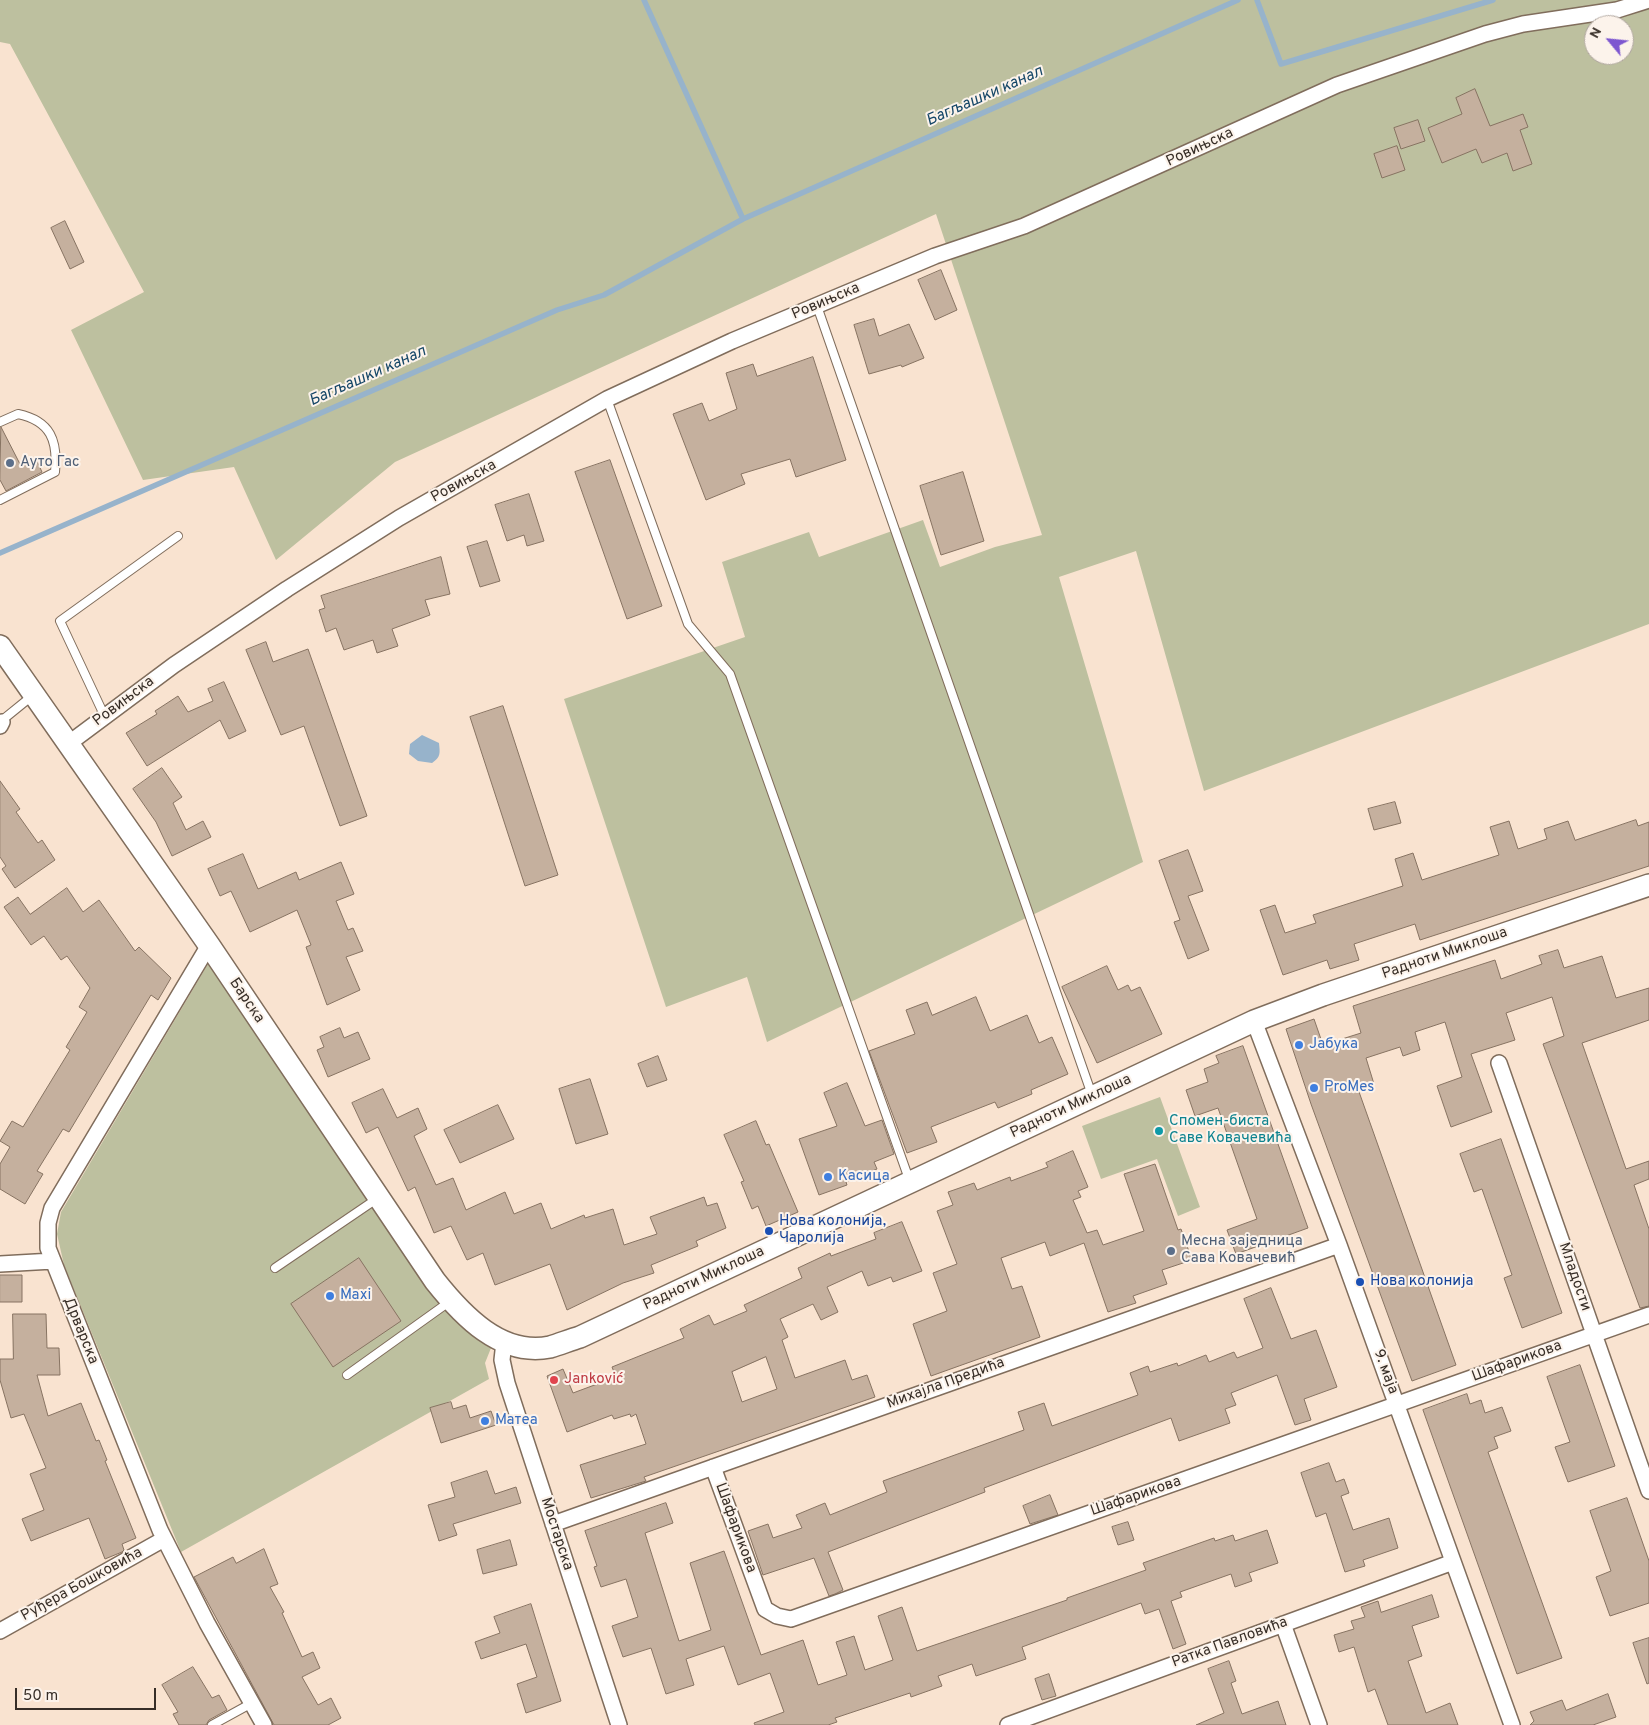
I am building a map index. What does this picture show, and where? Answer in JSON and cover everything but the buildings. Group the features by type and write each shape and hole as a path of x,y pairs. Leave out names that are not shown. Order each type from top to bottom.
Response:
{"street":[{"name":"Ровињска","path":"68,744 174,665 295,584 399,518 607,399 732,341 935,256 1024,226 1337,86 1504,29 1523,24 1617,10 1649,0"},
{"name":"Барска","path":"0,646 209,945 378,1198 451,1301 475,1324 504,1342"},
{"name":"Радноти Миклоша","path":"504,1342 524,1346 548,1347 580,1337 1254,1021 1323,995 1649,885"},
{"name":"Дрварска","path":"209,945 52,1208 47,1237 53,1261 164,1539 264,1725"},
{"name":"9. маја","path":"1254,1021 1339,1245 1512,1725"},
{"name":"Младости","path":"1499,1062 1649,1491"},
{"name":"Михајла Предића","path":"553,1524 1339,1245"},
{"path":"0,1264 53,1261"},
{"name":"Шафарикова","path":"713,1467 765,1609 777,1616 791,1618 1649,1315"},
{"name":"Мостарска","path":"504,1342 502,1360 506,1383 619,1725"},
{"name":"Руђера Бошковића","path":"0,1631 164,1539"},
{"name":"Ратка Павловића","path":"1008,1725 1453,1562"},
{"path":"1283,1624 1318,1725"}],"lane":[{"path":"817,306 1092,1097"},
{"path":"607,399 688,624 730,674 910,1182"},
{"path":"0,422 18,414 38,422 49,430 56,444 57,458 55,472 0,500"},
{"path":"105,716 60,621 178,536"},
{"path":"1,723 34,695"},
{"path":"275,1268 378,1198"},
{"path":"348,1375 424,1318 451,1301"},
{"path":"212,1725 252,1703"}],"green space":[{"path":"0,0 1649,0 1649,624 1204,791 1136,551 1059,577 1143,862 767,1042 747,977 666,1007 564,699 745,637 722,562 809,532 819,557 923,520 940,567 995,547 1042,535 936,214 395,462 276,560 234,467 143,480 71,330 144,292 10,44 0,42"},
{"path":"208,964 432,1285 493,1343 485,1363 489,1379 181,1552 64,1265 57,1234 61,1212"},
{"path":"1160,1097 1200,1207 1178,1216 1157,1159 1101,1179 1082,1126"}],"water":[{"path":"422,735 439,743 439,754 432,763 418,761 409,754 410,744"}],"waterway":[{"name":"Багљашки канал","path":"644,0 743,219"},
{"name":"Багљашки канал","path":"0,553 557,310 604,295 743,219 1238,0"},
{"path":"1257,0 1281,64 1493,0"}],"place":[{"name":"Ауто Гас","path":"10,463"},
{"name":"Јабука","path":"1299,1045"},
{"name":"ProMes","path":"1314,1088"},
{"name":"Спомен-биста Саве Ковачевића","path":"1159,1131"},
{"name":"Касица","path":"828,1177"},
{"name":"Нова колонија, Чаролија","path":"769,1231"},
{"name":"Месна заједница Сава Ковачевић","path":"1171,1251"},
{"name":"Нова колонија","path":"1360,1282"},
{"name":"Maxi","path":"330,1296"},
{"name":"Janković","path":"554,1380"},
{"name":"Матеа","path":"485,1421"}]}
